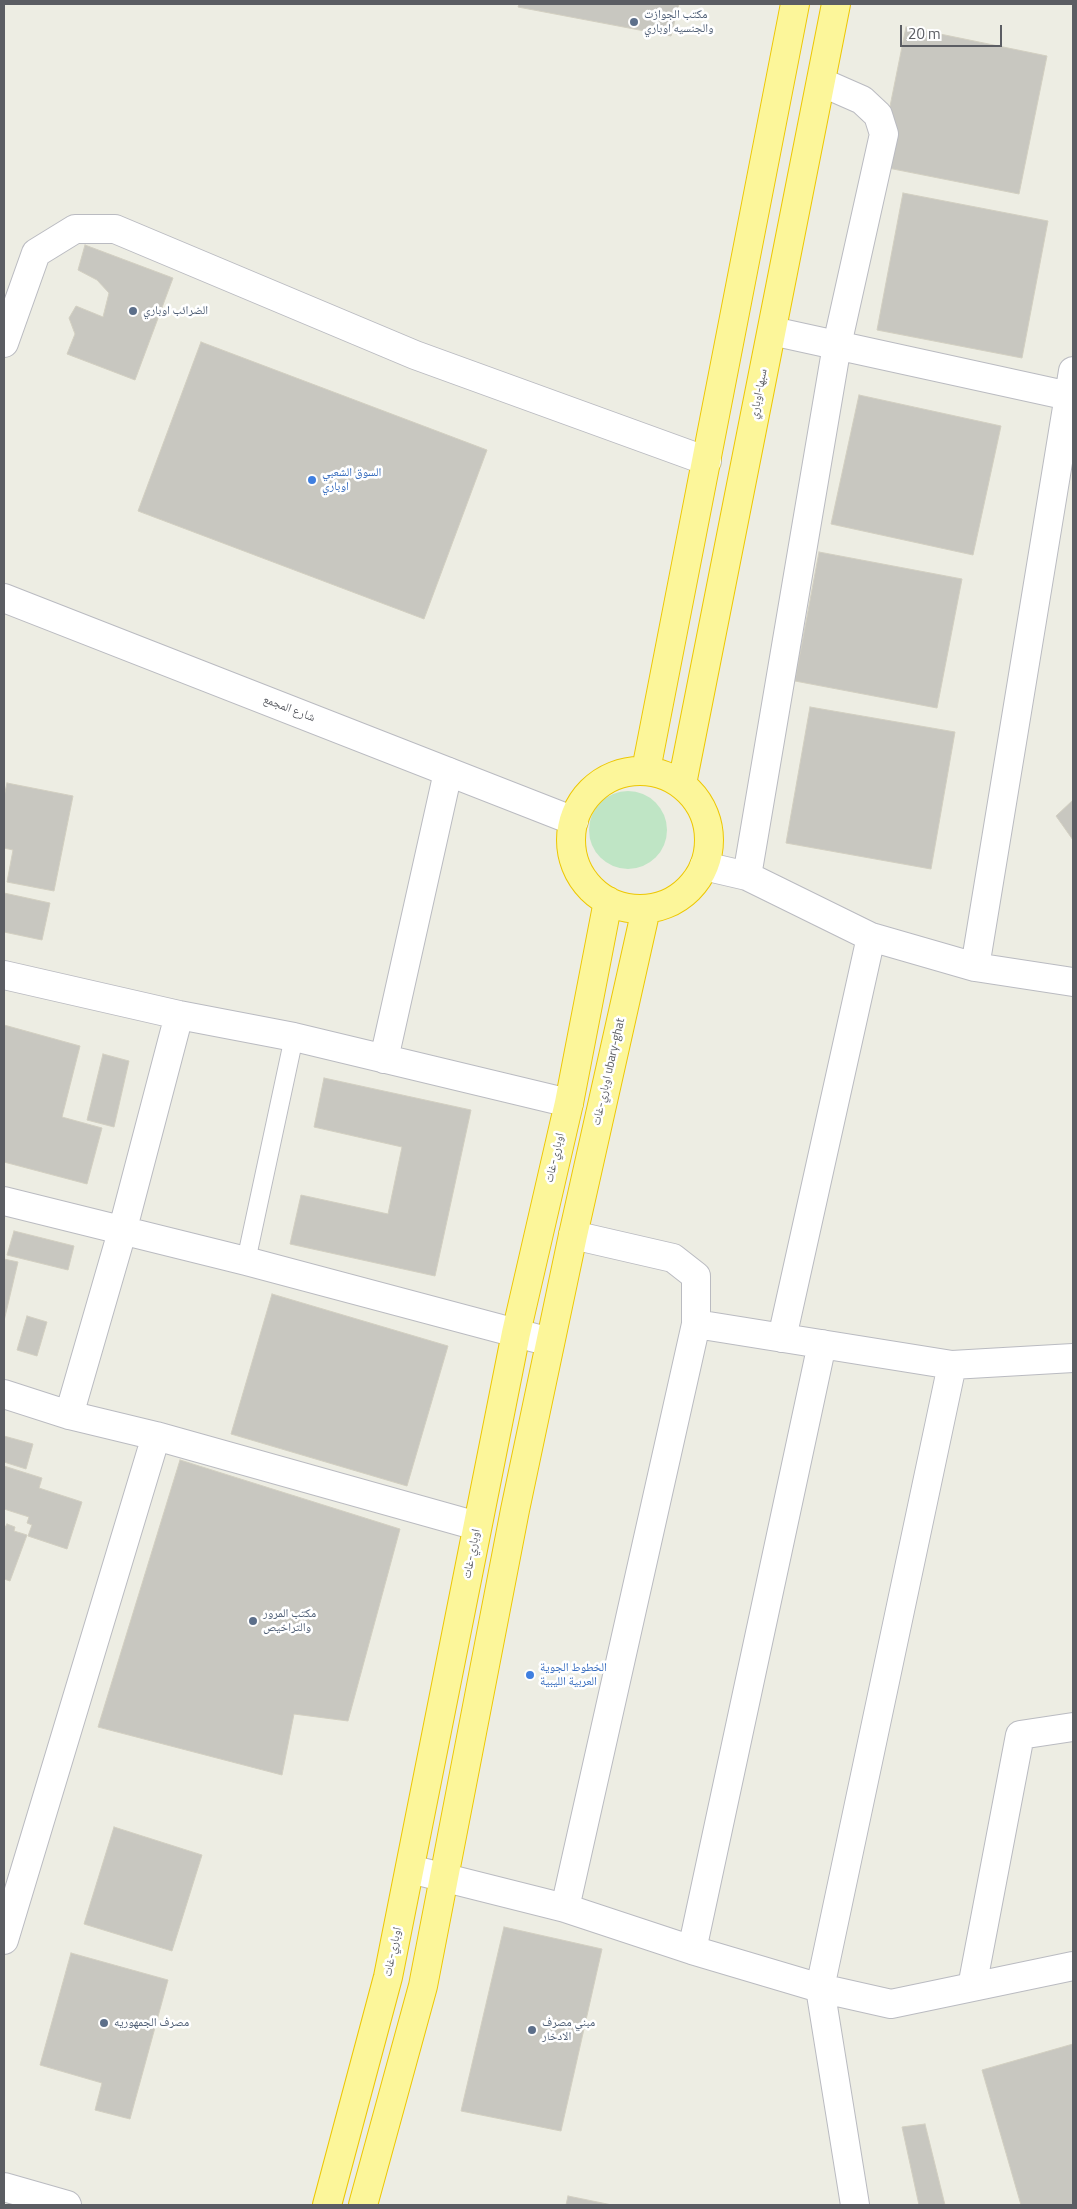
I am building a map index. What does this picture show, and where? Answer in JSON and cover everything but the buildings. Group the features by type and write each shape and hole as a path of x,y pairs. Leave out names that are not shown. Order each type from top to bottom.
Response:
{"highway":[{"path":"646,770 795,4"},
{"name":"سبها-اوباري","path":"682,784 836,4"},
{"path":"646,770 671,777 682,784 697,801 707,821 709,844 704,866 695,882 681,896 664,905 646,909 626,908 608,901 590,888 576,867 571,844 574,820 584,799 601,782 622,772 646,770"},
{"name":"اوباري-غات","path":"327,2205 388,1978 516,1333 569,1103 608,901"},
{"name":"اوباري-غات ubary-ghat","path":"573,1235 646,909"},
{"path":"363,2205 423,1986 515,1510 573,1235"}],"street":[{"path":"747,876 837,345 884,134 878,114 862,100 821,82"},
{"path":"4,343 36,253 75,229 115,229 415,355 707,461"},
{"path":"772,331 837,345 1071,384 1068,435 975,967"},
{"name":"شارع المجمع","path":"4,598 574,820"},
{"path":"384,1059 448,772"},
{"path":"704,866 747,876 871,937 975,967 1073,982"},
{"path":"782,1338 871,937"},
{"path":"4,975 179,1015 294,1037 569,1103"},
{"path":"69,1415 122,1232 179,1015"},
{"path":"4,1202 246,1261 550,1342"},
{"path":"565,1908 696,1324 696,1276 673,1258 573,1235"},
{"path":"696,1324 952,1366 1073,1358"},
{"path":"692,1950 822,1344"},
{"path":"855,2205 820,1988 952,1366"},
{"path":"4,1394 69,1415 156,1436 477,1526"},
{"path":"4,1940 156,1436"},
{"path":"972,1987 1020,1735 1073,1727"},
{"path":"410,1869 565,1908 692,1950 820,1988 891,2004 1073,1966"},
{"path":"4,2187 67,2205"}],"lane":[{"path":"246,1261 294,1037"}],"green space":[{"path":"620,791 636,791 650,797 661,808 667,822 667,838 661,852 650,863 636,869 620,869 606,863 595,852 589,838 589,822 595,808 606,797"}],"place":[{"name":"مكتب الجوازت والجنسيه اوباري","path":"634,22"},
{"name":"الضرائب اوباري","path":"133,311"},
{"name":"السوق الشعبي اوباري","path":"312,480"},
{"name":"مكتب المرور والتراخيص","path":"253,1621"},
{"name":"الخطوط الجوية العربية الليبية","path":"530,1675"},
{"name":"مصرف الجمهوريه","path":"104,2023"},
{"name":"مبني مصرف الادخار","path":"532,2030"}]}
